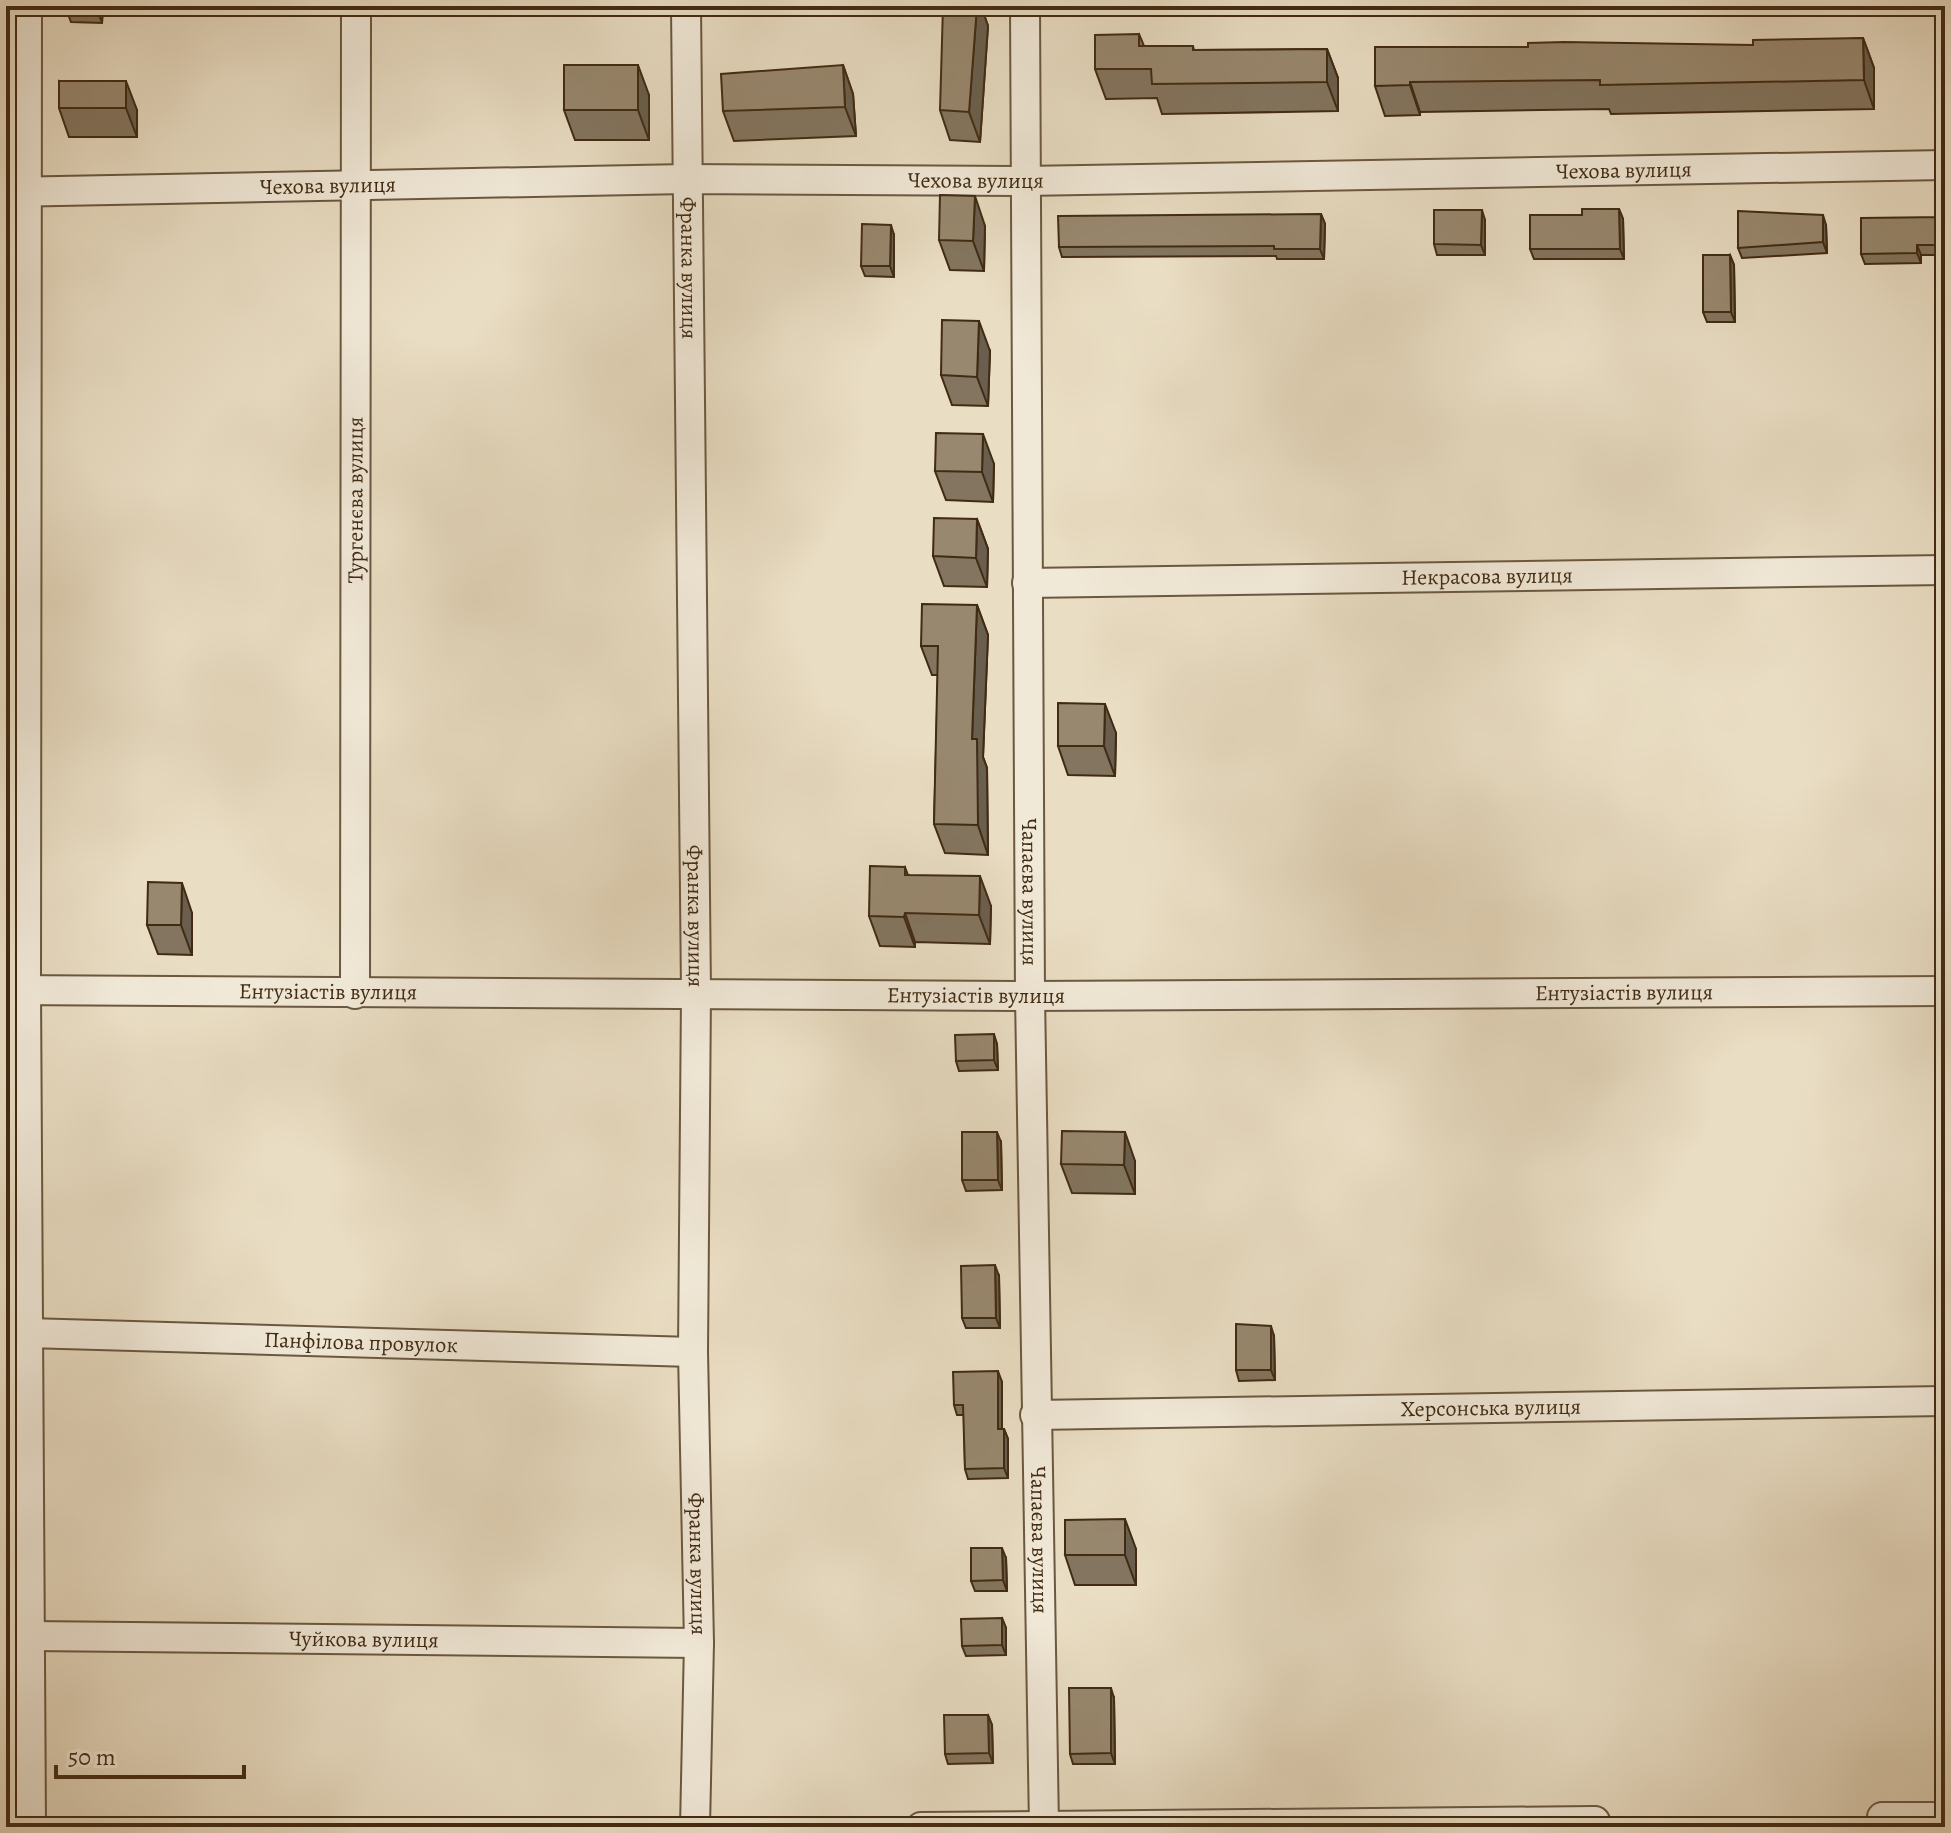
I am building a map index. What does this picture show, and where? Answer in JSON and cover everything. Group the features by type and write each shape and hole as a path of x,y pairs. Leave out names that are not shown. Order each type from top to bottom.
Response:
{"street":[{"path":"27,6 16,192 16,990 27,1333 31,1827"},
{"name":"Тургенєва вулиця","path":"355,994 356,6"},
{"name":"Франка вулиця","path":"686,6 696,993 693,1352 699,1643 695,1827"},
{"name":"Чапаєва вулиця","path":"1025,6 1030,996 1044,1826"},
{"name":"Чехова вулиця","path":"16,192 356,188 686,179 1024,181 1945,165"},
{"name":"Некрасова вулиця","path":"1027,583 1945,570"},
{"name":"Ентузіастів вулиця","path":"16,990 1030,996 1945,991"},
{"name":"Панфілова провулок","path":"27,1333 693,1352"},
{"name":"Херсонська вулиця","path":"1035,1415 1945,1401"},
{"name":"Чуйкова вулиця","path":"30,1636 699,1643"},
{"path":"1882,1817 1945,1817"},
{"path":"921,1827 1595,1821"}],"building":[{"path":"943,6 977,6 969,112 940,110"},
{"path":"1139,34 1139,46 1193,46 1193,50 1327,49 1327,82 1152,84 1151,69 1095,69 1095,35"},
{"path":"1863,38 1864,80 1600,85 1600,80 1410,82 1410,85 1375,86 1375,47 1528,47 1528,43 1564,42 1753,45 1753,40"},
{"path":"564,65 638,65 638,110 564,110"},
{"path":"843,65 845,107 723,111 721,74"},
{"path":"59,81 126,81 126,108 59,108"},
{"path":"940,195 975,196 973,241 939,240"},
{"path":"1582,209 1619,209 1620,249 1530,249 1530,215 1582,215"},
{"path":"1434,210 1482,210 1481,245 1434,244"},
{"path":"1738,211 1823,215 1823,242 1738,248"},
{"path":"1944,211 1945,245 1917,245 1917,253 1861,254 1861,218 1944,217"},
{"path":"1321,214 1320,249 1274,249 1274,246 1059,247 1058,216"},
{"path":"862,224 891,225 890,266 861,266"},
{"path":"1703,255 1730,255 1731,312 1703,312"},
{"path":"942,320 979,321 977,377 941,375"},
{"path":"936,433 983,434 982,472 935,471"},
{"path":"934,518 977,519 976,558 933,556"},
{"path":"922,604 977,605 972,739 977,739 978,825 934,824 938,646 921,646"},
{"path":"1058,703 1105,704 1104,746 1058,746"},
{"path":"870,866 905,867 905,875 980,876 979,915 905,913 904,917 869,916"},
{"path":"148,882 182,883 181,925 147,925"},
{"path":"994,1034 994,1060 956,1061 955,1035"},
{"path":"1062,1131 1125,1132 1124,1165 1061,1164"},
{"path":"962,1132 997,1132 998,1180 962,1180"},
{"path":"995,1265 996,1318 962,1318 961,1266"},
{"path":"1236,1324 1271,1326 1271,1370 1236,1370"},
{"path":"998,1371 998,1429 1004,1429 1004,1468 965,1469 963,1405 954,1405 953,1372"},
{"path":"1125,1519 1125,1555 1065,1555 1065,1520"},
{"path":"971,1548 1002,1548 1003,1580 971,1581"},
{"path":"1002,1618 1002,1645 962,1646 961,1619"},
{"path":"1069,1688 1111,1688 1111,1753 1070,1754"},
{"path":"944,1715 988,1715 989,1753 945,1754"}]}
